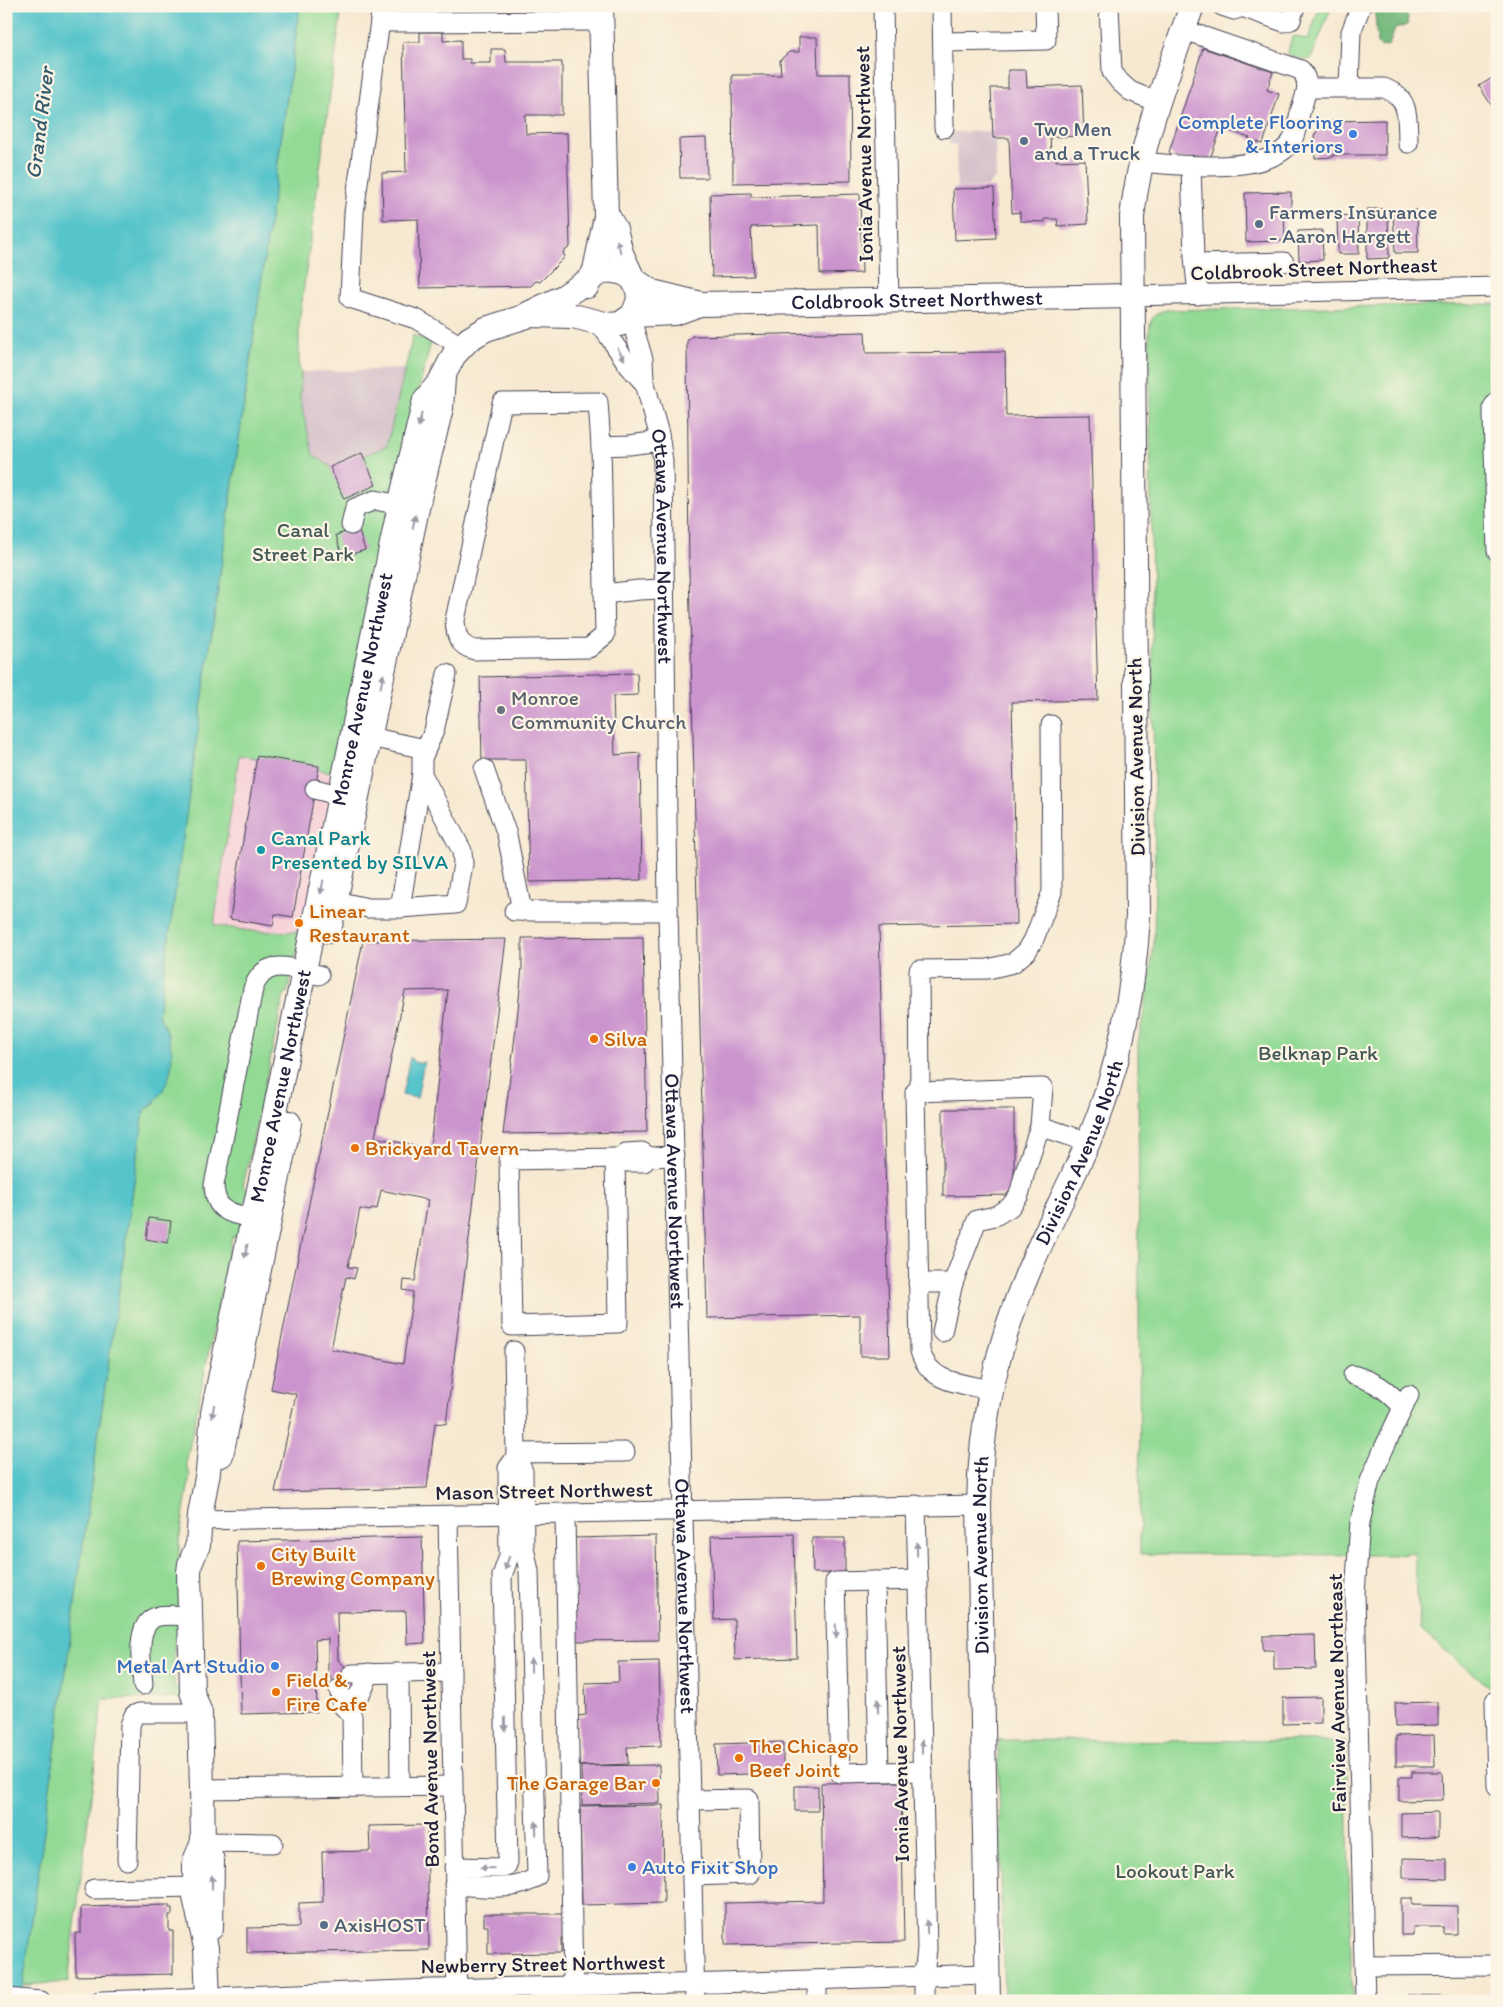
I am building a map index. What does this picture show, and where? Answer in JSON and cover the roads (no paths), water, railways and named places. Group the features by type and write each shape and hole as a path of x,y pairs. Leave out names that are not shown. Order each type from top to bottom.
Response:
{"main road":[{"name":"Division Avenue North","path":"988,2001 979,1505 981,1463 991,1390 1008,1325 1024,1280 1088,1142 1108,1089 1123,1032 1133,979 1138,916 1132,217 1140,162 1157,102 1192,6"},
{"path":"592,279 606,213 601,14"},
{"path":"606,213 615,229 621,253 639,295 638,306 633,315"},
{"name":"Coldbrook Street Northwest","path":"592,279 603,272 614,270 624,274 652,292 701,304 1132,296"},
{"name":"Monroe Avenue Northwest","path":"239,1328 252,1218 312,973 336,900 420,494 441,408 443,378 450,360 461,346 478,333 526,315 563,297 592,279"},
{"name":"Ottawa Avenue Northwest","path":"592,279 585,291 584,302 588,311 599,322"},
{"name":"Coldbrook Street Northwest","path":"633,315 675,313 701,304"},
{"name":"Monroe Avenue Northwest","path":"526,315 573,316 615,325 625,322 633,315"},
{"name":"Monroe Avenue Northwest","path":"208,1998 206,1948 197,1908 195,1887 195,1861 202,1842 202,1789 200,1714 192,1692 189,1568 198,1545 207,1479 212,1413 239,1328 312,973 340,796 400,505 425,400 443,378"},
{"name":"Monroe Avenue Northwest","path":"198,1545 205,1569 208,1688 200,1714"},
{"name":"Monroe Avenue Northwest","path":"202,1842 212,1860 212,1919 206,1948"}],"street":[{"name":"Ionia Avenue Northwest","path":"883,6 890,301"},
{"path":"942,6 944,128"},
{"path":"943,42 1046,40 1046,6"},
{"path":"1110,6 1112,72 1130,91 1157,102"},
{"path":"1222,6 1234,10 1242,6 1284,22 1290,20 1295,6"},
{"path":"1349,88 1351,32 1361,6"},
{"path":"461,346 416,319 350,298 354,213 381,14 601,14"},
{"path":"1140,162 1191,166 1253,164 1281,153 1290,144 1308,88 1306,77 1300,70 1184,30"},
{"path":"1308,88 1384,88 1395,92 1403,101 1407,113 1408,143"},
{"path":"1191,166 1198,295"},
{"path":"1260,262 1261,293"},
{"path":"1195,264 1284,262"},
{"name":"Coldbrook Street Northeast","path":"1132,296 1497,287"},
{"name":"Ottawa Avenue Northwest","path":"633,315 633,326 643,360 645,384 660,441 663,471 668,910 695,1992"},
{"name":"Ottawa Avenue Northwest","path":"599,322 629,366 645,384"},
{"path":"1497,400 1493,407 1497,551"},
{"path":"598,402 601,446 604,594 605,635 589,648 474,650 464,647 456,634 455,620 502,403 598,402"},
{"path":"601,446 629,446 660,441"},
{"path":"351,525 355,508 362,498 400,505"},
{"path":"604,594 663,589"},
{"path":"400,908 422,774 422,758 434,731 447,674"},
{"path":"920,1092 919,970 988,969 1013,963 1027,951 1042,923 1052,892 1051,725"},
{"path":"370,737 425,749"},
{"path":"484,769 507,834 518,911 668,910"},
{"path":"336,900 368,908 456,904 463,864 460,844 422,774"},
{"path":"315,789 348,798 351,804 349,838"},
{"path":"252,1218 233,1214 224,1209 218,1202 214,1185 253,989 258,978 268,969 284,967 312,973"},
{"path":"942,1332 953,1283 977,1220 995,1216 1010,1207 1019,1195 1040,1126 1043,1088 915,1092 918,1339 923,1362 931,1372 942,1379 991,1390"},
{"path":"1040,1126 1088,1142"},
{"path":"618,1158 618,1324 512,1326 509,1160 618,1158 626,1153 642,1152 649,1157 674,1156"},
{"path":"918,1283 953,1283"},
{"path":"454,1876 506,1867 508,1862 502,1576 509,1556 523,1471 516,1455 514,1351"},
{"name":"Fairview Avenue Northeast","path":"1353,1375 1374,1381 1406,1401 1370,1481 1360,1522 1358,1545 1355,1594 1365,2001"},
{"path":"516,1455 625,1452"},
{"name":"Ionia Avenue Northwest","path":"916,1505 928,1949 924,1975 924,2001"},
{"name":"Mason Street Northwest","path":"200,1520 979,1505"},
{"path":"454,1876 518,1886 528,1883 537,1876 529,1571 516,1514"},
{"path":"565,1514 573,1986"},
{"name":"Bond Avenue Northwest","path":"448,1516 457,1994"},
{"path":"918,1580 835,1582 840,1773 923,1771"},
{"path":"875,1581 879,1772"},
{"path":"143,1685 141,1641 145,1625 151,1618 159,1615 190,1616"},
{"path":"353,1787 352,1716 341,1697 352,1703 366,1684 360,1673 451,1672"},
{"path":"399,1673 400,1786"},
{"path":"1496,1701 1497,1786"},
{"path":"127,1860 130,1725 132,1718 139,1712 200,1714"},
{"path":"202,1789 452,1786"},
{"path":"690,1800 748,1800 749,1809 750,1874 692,1876"},
{"path":"202,1842 273,1843"},
{"path":"94,1889 195,1887"},
{"path":"1364,1966 1497,1964"},
{"name":"Newberry Street Northwest","path":"101,2001 457,1994 573,1986 695,1992 817,1980 987,1974"},
{"path":"817,1980 817,2001"}],"water":[{"name":"Grand River","path":"6,6 300,6 158,1015 170,1040 171,1066 163,1090 144,1111 21,2001 6,2001"},
{"path":"410,1057 414,1062 424,1062 417,1098 402,1095"}],"place":[{"name":"Complete Flooring & Interiors","path":"1353,134"},
{"name":"Two Men and a Truck","path":"1024,141"},
{"name":"Farmers Insurance - Aaron Hargett","path":"1259,224"},
{"name":"Monroe Community Church","path":"501,710"},
{"name":"Canal Park Presented by SILVA","path":"261,850"},
{"name":"Linear Restaurant","path":"299,923"},
{"name":"Silva","path":"594,1039"},
{"name":"Brickyard Tavern","path":"355,1148"},
{"name":"City Built Brewing Company","path":"261,1566"},
{"name":"Metal Art Studio","path":"275,1666"},
{"name":"Field & Fire Cafe","path":"276,1692"},
{"name":"The Chicago Beef Joint","path":"739,1758"},
{"name":"The Garage Bar","path":"656,1783"},
{"name":"Auto Fixit Shop","path":"632,1867"},
{"name":"AxisHOST","path":"324,1925"}],"park label":[{"name":"Canal Street Park","path":"303,542"},
{"name":"Belknap Park","path":"1318,1053"},
{"name":"Lookout Park","path":"1175,1871"}]}
